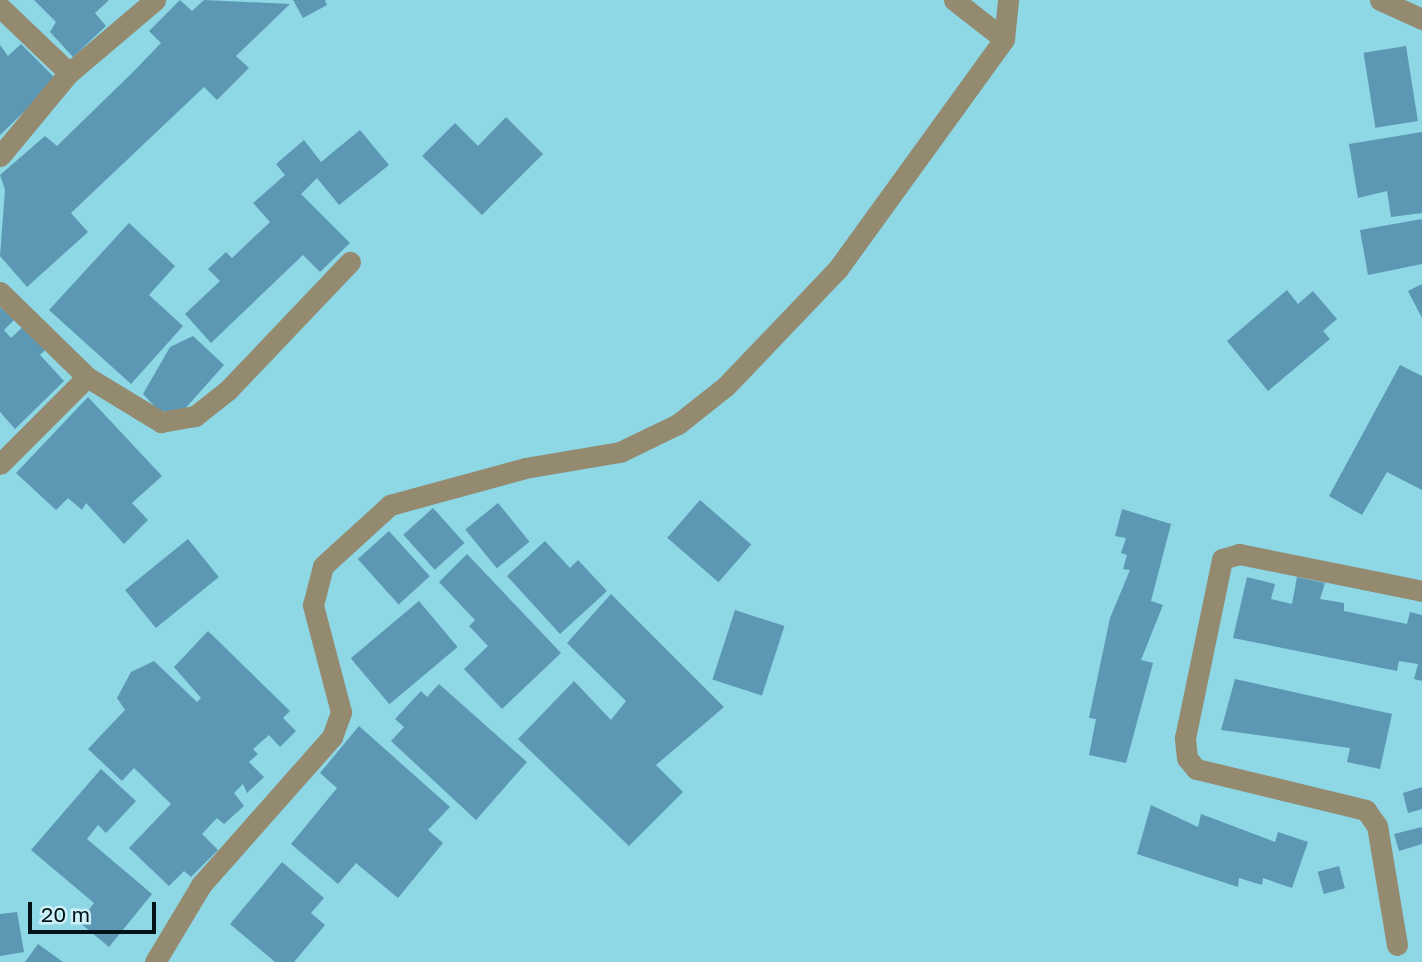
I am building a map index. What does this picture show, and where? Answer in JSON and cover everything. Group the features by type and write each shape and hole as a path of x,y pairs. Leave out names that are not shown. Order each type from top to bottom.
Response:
{"street":[{"path":"0,156 69,73 155,0"},
{"path":"954,0 1003,38"},
{"path":"155,962 201,885 332,737 341,712 313,605 323,566 390,505 525,468 620,452 678,424 726,386 837,270 1003,38 1008,0"},
{"path":"1380,0 1422,19"},
{"path":"0,7 69,73"},
{"path":"0,292 87,377 162,422 195,416 228,390 350,262"},
{"path":"0,464 87,377"},
{"path":"1396,944 1377,826 1366,810 1196,769 1187,758 1185,738 1222,559 1239,554 1422,591"}],"building":[{"path":"34,0 109,0 95,13 106,26 73,57 50,32 56,22"},
{"path":"180,0 192,11 204,0 290,4 236,56 249,68 217,100 204,87 71,213 88,232 27,287 0,256 5,190 0,175 45,136 57,146 161,43 149,31"},
{"path":"293,0 325,0 327,5 303,18"},
{"path":"21,44 57,80 0,135 0,45 8,56"},
{"path":"1406,46 1418,121 1375,128 1364,53"},
{"path":"506,117 543,154 482,215 422,156 455,123 478,146"},
{"path":"360,130 389,165 339,205 317,178 301,194 350,243 320,272 303,255 211,343 185,314 220,281 208,269 226,252 232,258 270,222 253,203 285,175 276,164 304,140 321,162"},
{"path":"1422,132 1422,213 1391,217 1387,191 1358,198 1349,144"},
{"path":"1422,219 1422,264 1368,275 1360,230"},
{"path":"129,223 175,266 149,295 183,326 131,384 49,310"},
{"path":"1422,284 1422,318 1408,291"},
{"path":"1287,290 1298,304 1313,291 1337,319 1323,331 1330,339 1268,391 1227,341"},
{"path":"0,307 14,320 4,330 11,338 27,323 49,346 40,355 64,381 15,429 0,412"},
{"path":"193,336 224,365 183,411 159,411 143,394 170,347"},
{"path":"1400,365 1422,376 1422,490 1387,472 1362,515 1329,496"},
{"path":"88,397 162,476 132,503 148,520 124,544 86,503 82,510 68,498 56,510 16,473"},
{"path":"700,500 751,545 719,582 667,538"},
{"path":"498,503 529,542 497,568 465,529"},
{"path":"433,508 464,543 435,570 403,535"},
{"path":"1122,509 1171,524 1151,601 1163,605 1141,660 1153,663 1126,763 1089,755 1096,719 1089,718 1110,618 1130,570 1123,569 1127,555 1121,553 1126,538 1115,536"},
{"path":"389,531 430,576 399,604 358,559"},
{"path":"188,539 219,577 156,628 125,590"},
{"path":"545,541 570,568 578,560 607,591 560,634 507,576"},
{"path":"467,554 561,653 502,709 464,669 488,646 469,626 475,620 439,582"},
{"path":"1247,577 1275,584 1271,599 1292,604 1297,577 1325,583 1320,599 1344,603 1344,611 1407,624 1410,612 1422,615 1422,681 1414,679 1418,664 1399,661 1397,671 1233,638"},
{"path":"611,594 724,707 656,765 683,792 629,846 518,739 574,681 611,720 626,701 567,643"},
{"path":"419,601 458,647 389,704 351,658"},
{"path":"735,610 784,626 762,695 712,679"},
{"path":"208,631 290,711 283,718 296,731 280,747 269,735 253,749 258,754 249,762 264,777 247,793 243,784 234,793 244,806 224,824 217,818 202,834 218,850 191,877 184,871 169,886 129,848 171,804 134,768 122,781 88,749 125,710 117,698 131,672 154,661 197,702 201,698 174,667"},
{"path":"1235,679 1392,714 1380,769 1347,762 1350,748 1221,730"},
{"path":"439,684 527,762 476,820 391,741 404,727 395,719 421,691 427,697"},
{"path":"359,726 450,807 428,830 443,843 398,898 356,863 338,884 291,844 337,788 320,773"},
{"path":"101,769 136,801 106,833 98,825 87,839 152,894 109,947 79,922 94,903 31,850"},
{"path":"1422,787 1422,809 1408,813 1403,793"},
{"path":"1151,805 1198,827 1201,814 1275,842 1278,832 1308,842 1292,888 1263,878 1262,885 1239,878 1238,887 1137,854"},
{"path":"1422,827 1422,844 1399,851 1394,834"},
{"path":"282,862 324,898 311,913 325,925 294,962 275,962 230,924"},
{"path":"1339,866 1345,888 1324,894 1318,872"},
{"path":"17,912 24,952 0,956 0,914"},
{"path":"38,944 63,962 25,962"}]}
